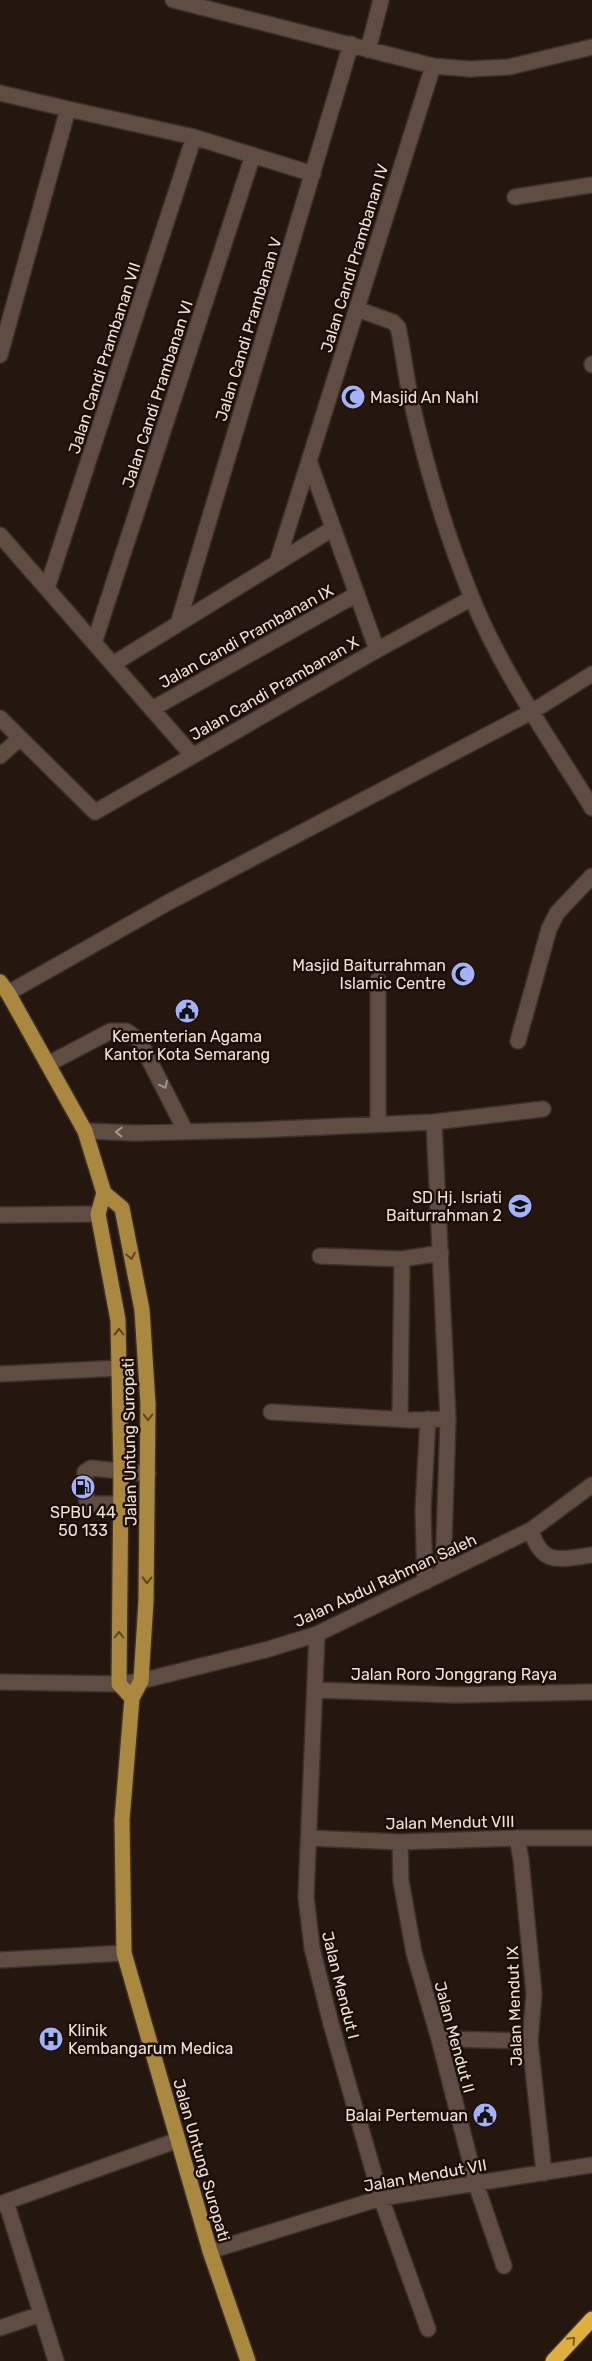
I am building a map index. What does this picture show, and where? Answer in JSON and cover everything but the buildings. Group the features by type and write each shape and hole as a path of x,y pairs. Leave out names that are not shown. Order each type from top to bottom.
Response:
{"highway":[{"path":"553,2361 592,2319"}],"main road":[{"path":"4,988 85,1131 104,1193"},
{"name":"Jalan Untung Suropati","path":"119,1684 120,1368 118,1320 98,1214 104,1193 122,1208 142,1310 148,1404 146,1601 141,1681 132,1698 122,1820 124,1953 210,2251 248,2361"},
{"path":"119,1684 132,1698"}],"street":[{"path":"173,0 433,66 470,69 509,67 592,47"},
{"path":"368,50 381,0"},
{"name":"Jalan Candi Prambanan V","path":"178,624 351,44"},
{"name":"Jalan Candi Prambanan IV","path":"277,563 433,66"},
{"path":"0,93 194,137 313,174"},
{"path":"0,355 68,109"},
{"name":"Jalan Candi Prambanan VII","path":"47,588 194,137"},
{"name":"Jalan Candi Prambanan VI","path":"94,643 252,155"},
{"path":"515,197 592,185"},
{"path":"357,309 393,322 398,327 409,393 427,466 472,598 514,685 533,711 592,808"},
{"path":"309,461 377,650"},
{"path":"112,664 332,529"},
{"name":"Jalan Candi Prambanan IX","path":"0,535 192,755"},
{"name":"Jalan Candi Prambanan IX","path":"152,709 357,594"},
{"name":"Jalan Candi Prambanan X","path":"20,738 95,812 192,755 472,598"},
{"path":"4,988 533,711 592,674"},
{"path":"0,718 20,738 0,756"},
{"path":"518,1041 549,929 557,913 592,876"},
{"path":"378,980 378,1124"},
{"path":"48,1064 111,1031 126,1031 139,1040 185,1130"},
{"path":"85,1131 255,1130 434,1122 543,1110"},
{"path":"434,1122 448,1419 443,1573"},
{"path":"0,1215 98,1214"},
{"path":"320,1256 402,1259 441,1253"},
{"path":"400,1418 402,1259"},
{"path":"0,1374 120,1368"},
{"path":"271,1412 448,1419"},
{"path":"425,1582 423,1510 428,1419"},
{"path":"119,1504 87,1504 85,1472 91,1468 121,1473 148,1474"},
{"name":"Jalan Abdul Rahman Saleh","path":"0,1682 119,1684 141,1681 269,1649 317,1634 532,1530 592,1485"},
{"path":"532,1530 536,1545 544,1555 559,1559 592,1555"},
{"name":"Jalan Mendut I","path":"317,1634 310,1838 306,1897 312,1948 381,2198 428,2330"},
{"name":"Jalan Roro Jonggrang Raya","path":"315,1690 455,1695 592,1692"},
{"name":"Jalan Mendut VIII","path":"310,1838 400,1842 517,1838 592,1838"},
{"name":"Jalan Mendut IX","path":"517,1838 521,1859 534,1994 530,2041 544,2173"},
{"name":"Jalan Mendut II","path":"400,1842 401,1882 414,1953 439,2039 476,2184 504,2266"},
{"path":"0,1960 124,1953"},
{"path":"439,2039 530,2041"},
{"path":"56,2361 3,2203 178,2140"},
{"name":"Jalan Mendut VII","path":"210,2251 381,2198 592,2164"},
{"path":"0,2328 41,2314"}],"place":[{"name":"Masjid An Nahl","path":"353,397"},
{"name":"Masjid Baiturrahman Islamic Centre","path":"463,974"},
{"name":"Kementerian Agama Kantor Kota Semarang","path":"187,1011"},
{"name":"SD Hj. Isriati Baiturrahman 2","path":"520,1206"},
{"name":"SPBU 44 50 133","path":"83,1487"},
{"name":"Klinik Kembangarum Medica","path":"51,2039"},
{"name":"Balai Pertemuan","path":"485,2115"}]}
